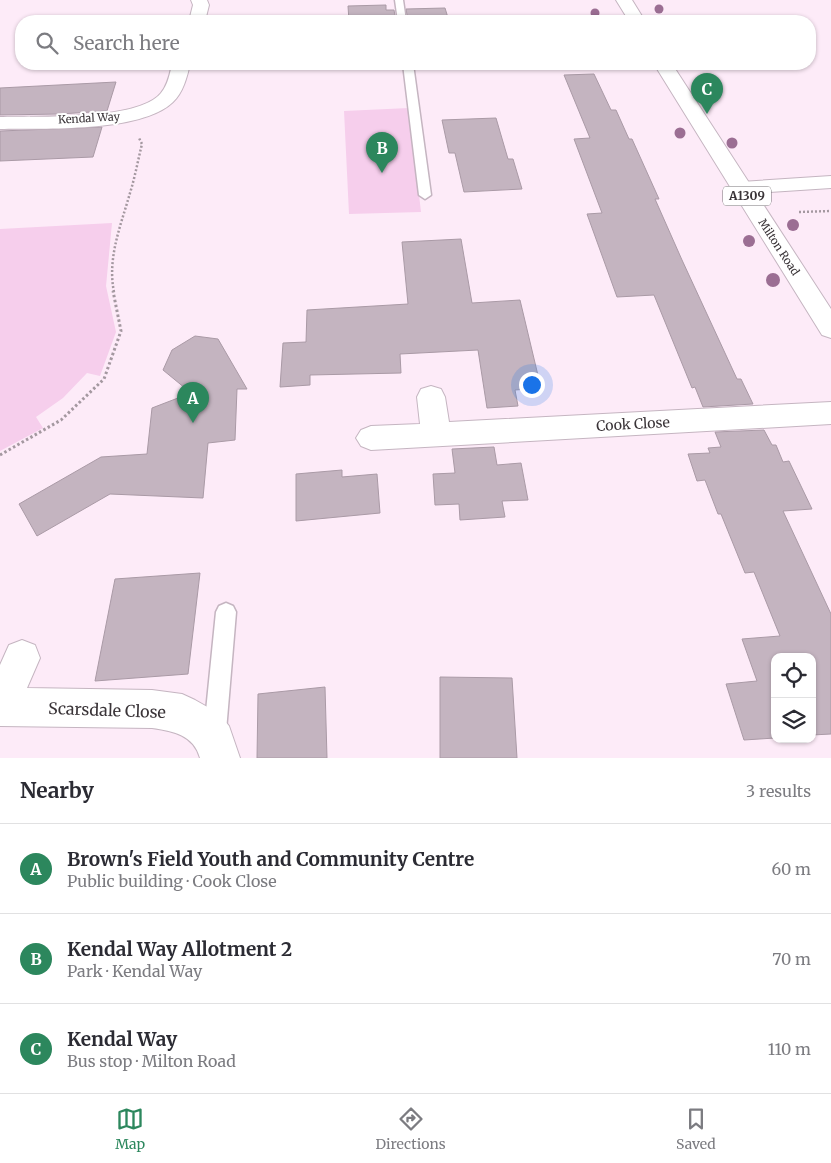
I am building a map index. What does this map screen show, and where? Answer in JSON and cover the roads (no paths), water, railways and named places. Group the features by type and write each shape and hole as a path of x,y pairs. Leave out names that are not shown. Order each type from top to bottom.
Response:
{"street":[{"path":"198,15 201,5 199,0"},
{"path":"624,0 633,15"},
{"name":"Kendal Way","path":"0,123 128,116 166,99 177,82 180,70"},
{"name":"Milton Road","path":"667,70 831,329"},
{"path":"741,188 831,182"},
{"path":"431,397 436,434"},
{"name":"Cook Close","path":"371,438 831,414"},
{"name":"Scarsdale Close","path":"22,658 0,706 159,710 182,713 204,726 217,749"}],"lane":[{"path":"399,0 401,15"},
{"path":"409,70 425,195"},
{"path":"217,749 226,612"}],"place":[{"name":"Kendal Way","path":"707,114"},
{"name":"Kendal Way Allotment 2","path":"382,173"},
{"name":"Brown's Field Youth and Community Centre","path":"193,423"}]}
